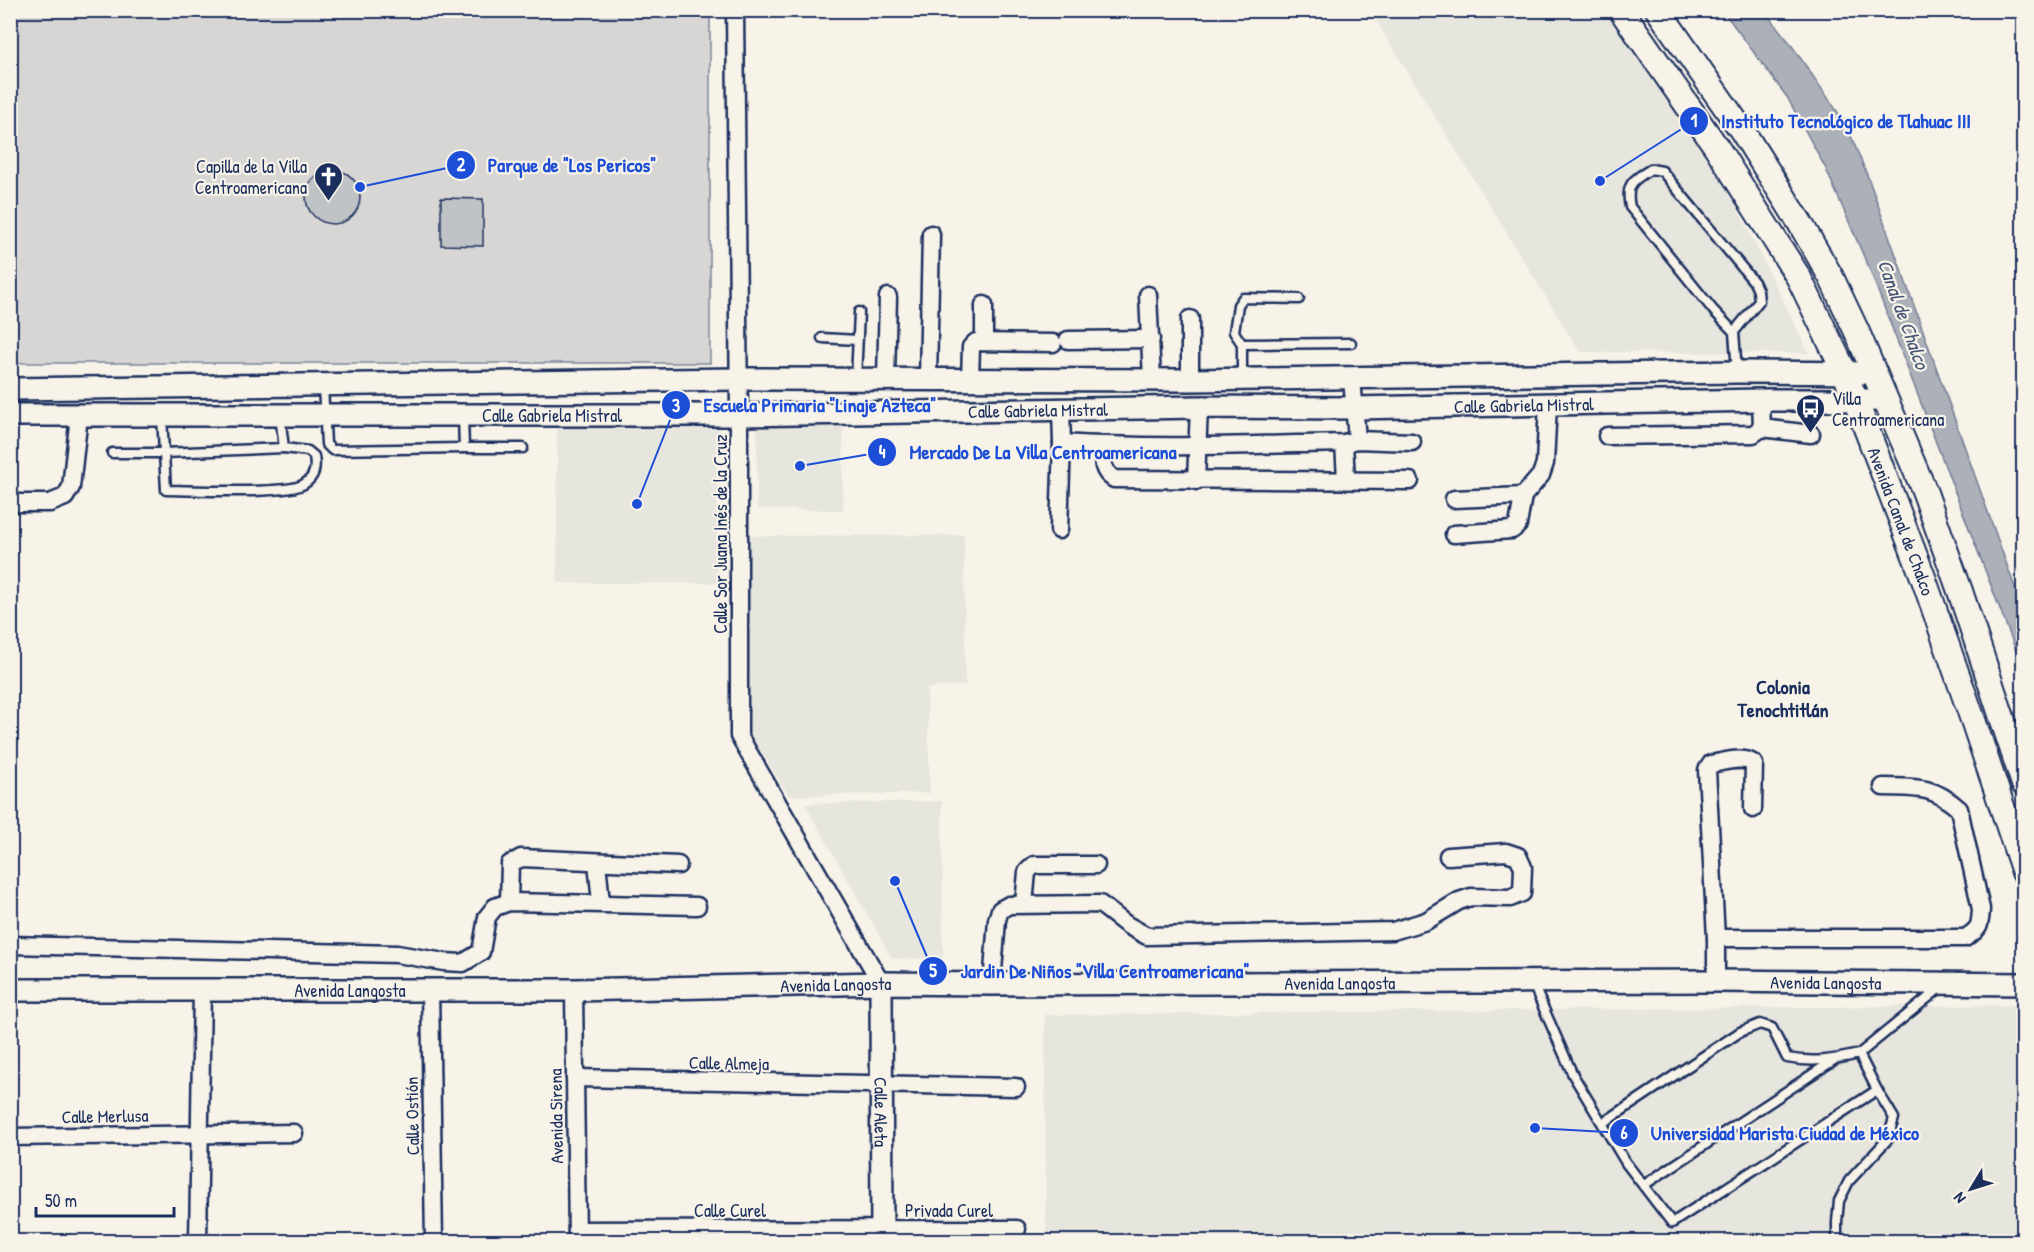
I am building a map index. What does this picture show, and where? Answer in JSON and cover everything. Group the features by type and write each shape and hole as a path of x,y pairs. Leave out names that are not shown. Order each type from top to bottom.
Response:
{"main road":[{"name":"Avenida Canal de Chalco","path":"1621,10 1717,148 1799,278 1845,374 1931,599 2024,872"},
{"name":"Avenida Canal de Chalco","path":"1658,10 1743,132 1831,277 1876,373 1924,490 2024,784"}],"street":[{"name":"Calle Sor Juana Inés de la Cruz","path":"735,10 739,736 881,983"},
{"path":"928,379 931,234"},
{"path":"1148,295 1152,339 1152,380"},
{"path":"886,379 888,297"},
{"path":"984,305 984,342"},
{"path":"1190,319 1190,380"},
{"path":"970,379 971,347 976,342 1152,339"},
{"name":"Calle Gabriela Mistral","path":"10,389 738,379 1190,380 1737,372 1876,373"},
{"path":"1346,479 1353,408 1352,378"},
{"name":"Calle Gabriela Mistral","path":"10,415 739,415 1199,407 1353,408 1761,400 1886,400"},
{"path":"1761,400 1762,428"},
{"path":"1454,534 1512,530 1518,525 1523,496 1541,475 1545,463 1548,405"},
{"path":"1196,481 1199,407"},
{"path":"1059,530 1061,410"},
{"path":"10,503 50,502 65,497 71,487 79,416"},
{"path":"1607,436 1753,434 1762,428 1811,434"},
{"path":"1062,443 1103,446 1198,446 1412,442"},
{"path":"1103,446 1104,468 1107,474 1114,479 1410,481"},
{"path":"1454,499 1523,496"},
{"path":"1716,981 1716,938 1707,770 1711,764 1750,760 1754,764 1754,809"},
{"path":"1716,938 1965,938 1975,932 1980,925 1982,909 1959,809 1929,789 1883,787"},
{"path":"992,984 997,920 1000,909 1010,905 1100,904 1127,925 1147,936 1393,931 1426,921 1449,906 1471,897 1510,898 1522,893 1523,867 1518,856 1506,852 1448,856"},
{"path":"509,902 510,864 521,858 678,865"},
{"path":"597,862 601,903"},
{"path":"1024,904 1027,872 1034,865 1096,865"},
{"path":"10,945 397,954 463,963 481,952 488,917 495,907 509,902 697,906"},
{"name":"Avenida Langosta","path":"10,990 574,990 881,983 1716,981 2024,984"},
{"name":"Calle Aleta","path":"881,983 882,1236"},
{"path":"198,1242 202,989"},
{"name":"Calle Ostión","path":"430,989 434,1242"},
{"name":"Avenida Sirena","path":"574,990 577,1236"},
{"name":"Calle Almeja","path":"574,1078 1016,1087"},
{"name":"Calle Merlusa","path":"10,1137 294,1133"},
{"name":"Privada Curel","path":"882,1236 1017,1229"},
{"name":"Calle Curel","path":"577,1236 882,1236"}],"lane":[{"path":"1734,332 1759,301 1754,282 1662,171 1651,169 1634,179 1627,193 1630,207 1713,310 1734,332 1737,372"},
{"path":"1242,378 1242,345 1234,332 1238,305 1243,298 1299,299"},
{"path":"856,379 859,312"},
{"path":"822,338 857,340"},
{"path":"1242,345 1351,344"},
{"path":"323,385 326,444 332,450 430,447 523,448"},
{"path":"112,453 164,453 284,448 308,451 315,456 316,467 312,477 303,486 278,490 166,490 164,453 162,415"},
{"path":"280,415 284,448"},
{"path":"464,415 464,448"},
{"path":"1532,982 1573,1075 1626,1162 1672,1223 1876,1090"},
{"path":"1603,1123 1740,1032 1760,1024 1772,1028 1787,1058 1804,1061 1834,1060 1858,1054 1947,983"},
{"path":"1837,1242 1839,1201 1849,1181 1888,1139 1894,1118 1876,1090 1858,1054"},
{"path":"1644,1185 1834,1060"}],"shaded area":[{"path":"11,11 710,11 710,363 11,363"},
{"path":"1370,11 1606,11 1711,155 1809,353 1580,352"},
{"path":"557,422 717,426 717,583 557,583"},
{"path":"757,422 843,422 843,510 757,509"},
{"path":"964,535 965,685 927,688 930,793 789,796 750,733 747,536"},
{"path":"942,801 943,959 892,958 805,804"},
{"path":"2023,1005 2023,1241 1046,1241 1045,1015"}],"water":[{"name":"Canal de Chalco","path":"1723,11 1764,11 1790,43 1846,124 1868,177 2023,610 2023,669 1871,273 1826,169 1787,97"}],"building":[{"path":"328,170 338,170 348,174 356,182 360,197 356,212 348,220 338,224 328,224 318,220 310,212 306,202 306,192 310,182 318,174"},
{"path":"441,198 483,199 483,246 441,245"}],"place":[{"name":"Instituto Tecnológico de Tlahuac III","path":"1600,181"},
{"name":"Parque de \"Los Pericos\"","path":"360,187"},
{"name":"Capilla de la Villa Centroamericana","path":"328,202"},
{"name":"Villa Centroamericana","path":"1811,434"},
{"name":"Mercado De La Villa Centroamericana","path":"800,466"},
{"name":"Escuela Primaria \"Linaje Azteca\"","path":"637,504"},
{"name":"Jardin De Niños \"Villa Centroamericana\"","path":"895,881"},
{"name":"Universidad Marista Ciudad de México","path":"1535,1128"}],"district":[{"name":"Colonia Tenochtitlán","path":"1783,698"}]}
